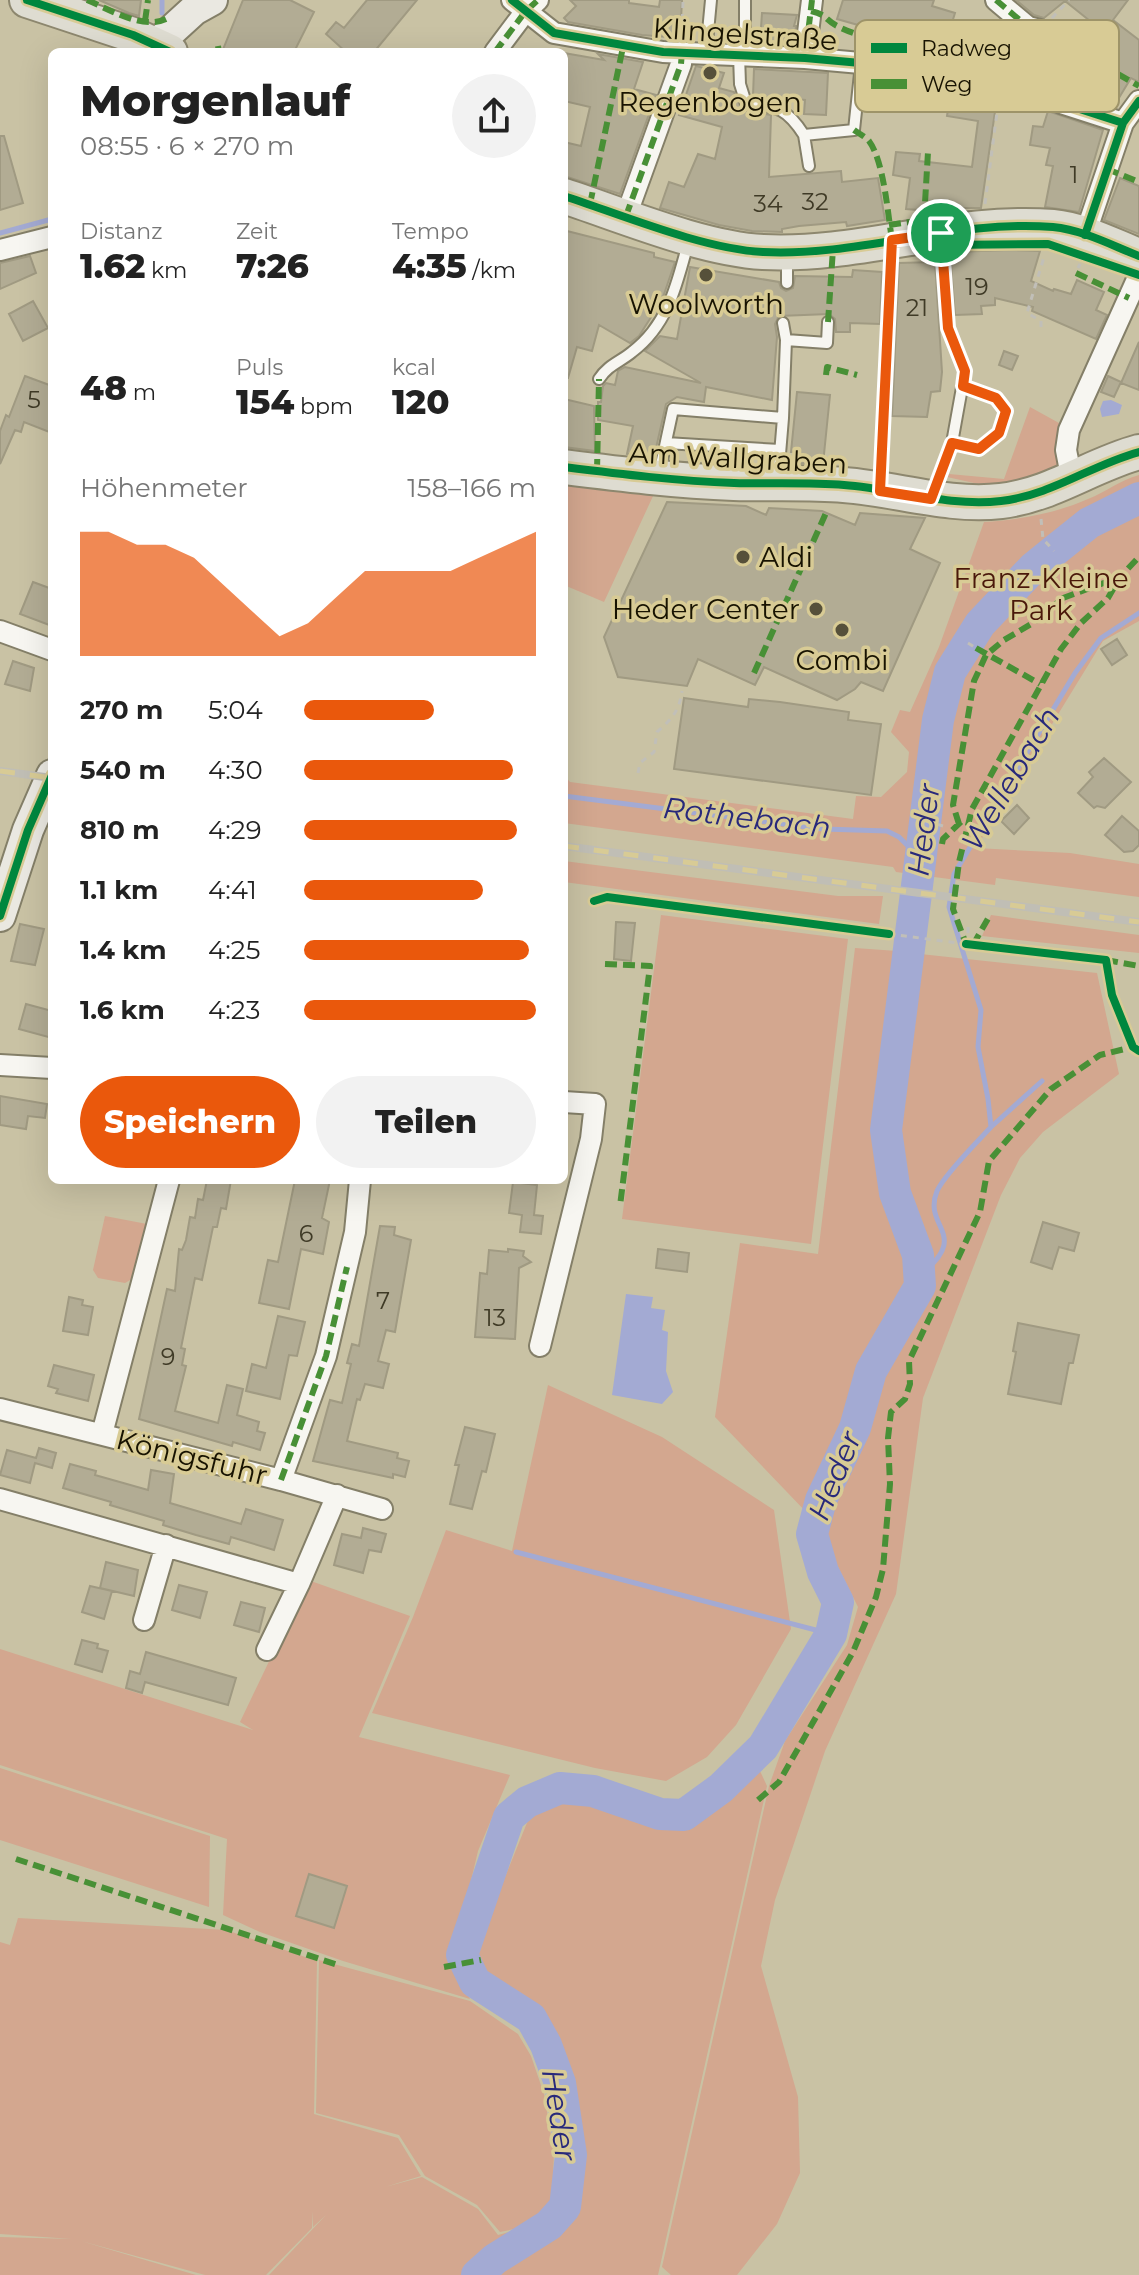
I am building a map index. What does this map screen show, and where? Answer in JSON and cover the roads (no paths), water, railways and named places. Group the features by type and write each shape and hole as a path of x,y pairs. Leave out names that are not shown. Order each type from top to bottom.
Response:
{"main road":[{"path":"27,0 157,48"},
{"path":"164,48 194,10 212,0"},
{"path":"83,20 114,48"},
{"path":"568,197 787,267 892,240 982,228 1074,248 1139,256"},
{"name":"Am Wallgraben","path":"568,467 658,477 844,485 931,499 978,502 1005,501 1072,481 1139,452"},
{"path":"0,916 6,876 48,784"}],"street":[{"name":"Klingelstraße","path":"805,58 812,0"},
{"path":"996,0 1020,20"},
{"name":"Klingelstraße","path":"525,4 554,33 623,47 855,63"},
{"path":"498,48 525,4"},
{"path":"626,216 681,64 682,52"},
{"path":"1074,248 1123,123 1139,101"},
{"name":"Klingelstraße","path":"1089,112 1123,123"},
{"path":"0,250 48,238"},
{"path":"1072,481 1066,450 1069,430 1139,275"},
{"path":"0,631 48,649"},
{"path":"0,1065 48,1068"},
{"path":"540,1346 591,1139 595,1104 568,1102"},
{"path":"102,1434 168,1184"},
{"path":"281,1480 326,1356 355,1232 360,1184"},
{"name":"Königsfuhr","path":"0,1409 281,1480 382,1509"},
{"path":"267,1650 337,1495"},
{"path":"0,1499 299,1584"},
{"path":"144,1620 166,1545"}],"lane":[{"path":"706,53 711,0"},
{"path":"745,0 740,84 746,103 774,107 792,117 804,135 809,166"},
{"path":"804,135 854,130 856,112"},
{"path":"855,122 866,130"},
{"path":"931,499 952,443 965,371 948,328 941,233"},
{"path":"599,379 613,363 633,352 656,328 673,301 690,237"},
{"path":"880,491 892,240"},
{"path":"786,340 827,343 828,322"},
{"path":"777,484 786,340 783,323"},
{"path":"952,443 979,449 999,433 1006,411 996,398 963,386"},
{"path":"658,477 673,409 783,418"},
{"path":"666,443 780,450"}],"water":[{"path":"1111,400 1122,405 1119,414 1102,417 1100,409 1103,401"},
{"path":"626,1294 653,1297 651,1308 665,1310 662,1330 668,1332 666,1371 673,1392 662,1404 612,1395"}],"waterway":[{"name":"Rothebach","path":"162,0 162,13"},
{"path":"0,233 48,220"},
{"name":"Heder","path":"477,2275 495,2259 549,2225 565,2207 571,2155 560,2083 546,2045 531,2018 475,1982 462,1955 509,1817 527,1802 560,1788 593,1791 660,1814 684,1815 721,1788 763,1747 831,1634 838,1602 823,1572 812,1534 821,1500 855,1428 871,1371 920,1286 918,1255 895,1193 886,1130 938,720 950,672 980,624 1033,568 1089,523 1139,498"},
{"name":"Wellebach","path":"920,1275 942,1250 944,1240 934,1204 937,1191 954,1167 991,1127 978,1047 981,1010 949,907 954,874 1075,673 1101,638 1139,613"},
{"name":"Rothebach","path":"568,797 823,829 887,831 899,837 921,859"},
{"path":"991,1127 1042,1081"},
{"path":"516,1552 831,1634"}],"railway":[{"path":"0,771 48,777"},
{"path":"568,847 1139,922"}],"place":[{"name":"Regenbogen","path":"710,73"},
{"name":"Woolworth","path":"706,275"},
{"name":"Aldi","path":"743,557"},
{"name":"Heder Center","path":"816,609"},
{"name":"Combi","path":"842,630"}],"park label":[{"name":"Franz-Kleine Park","path":"1041,594"}]}
